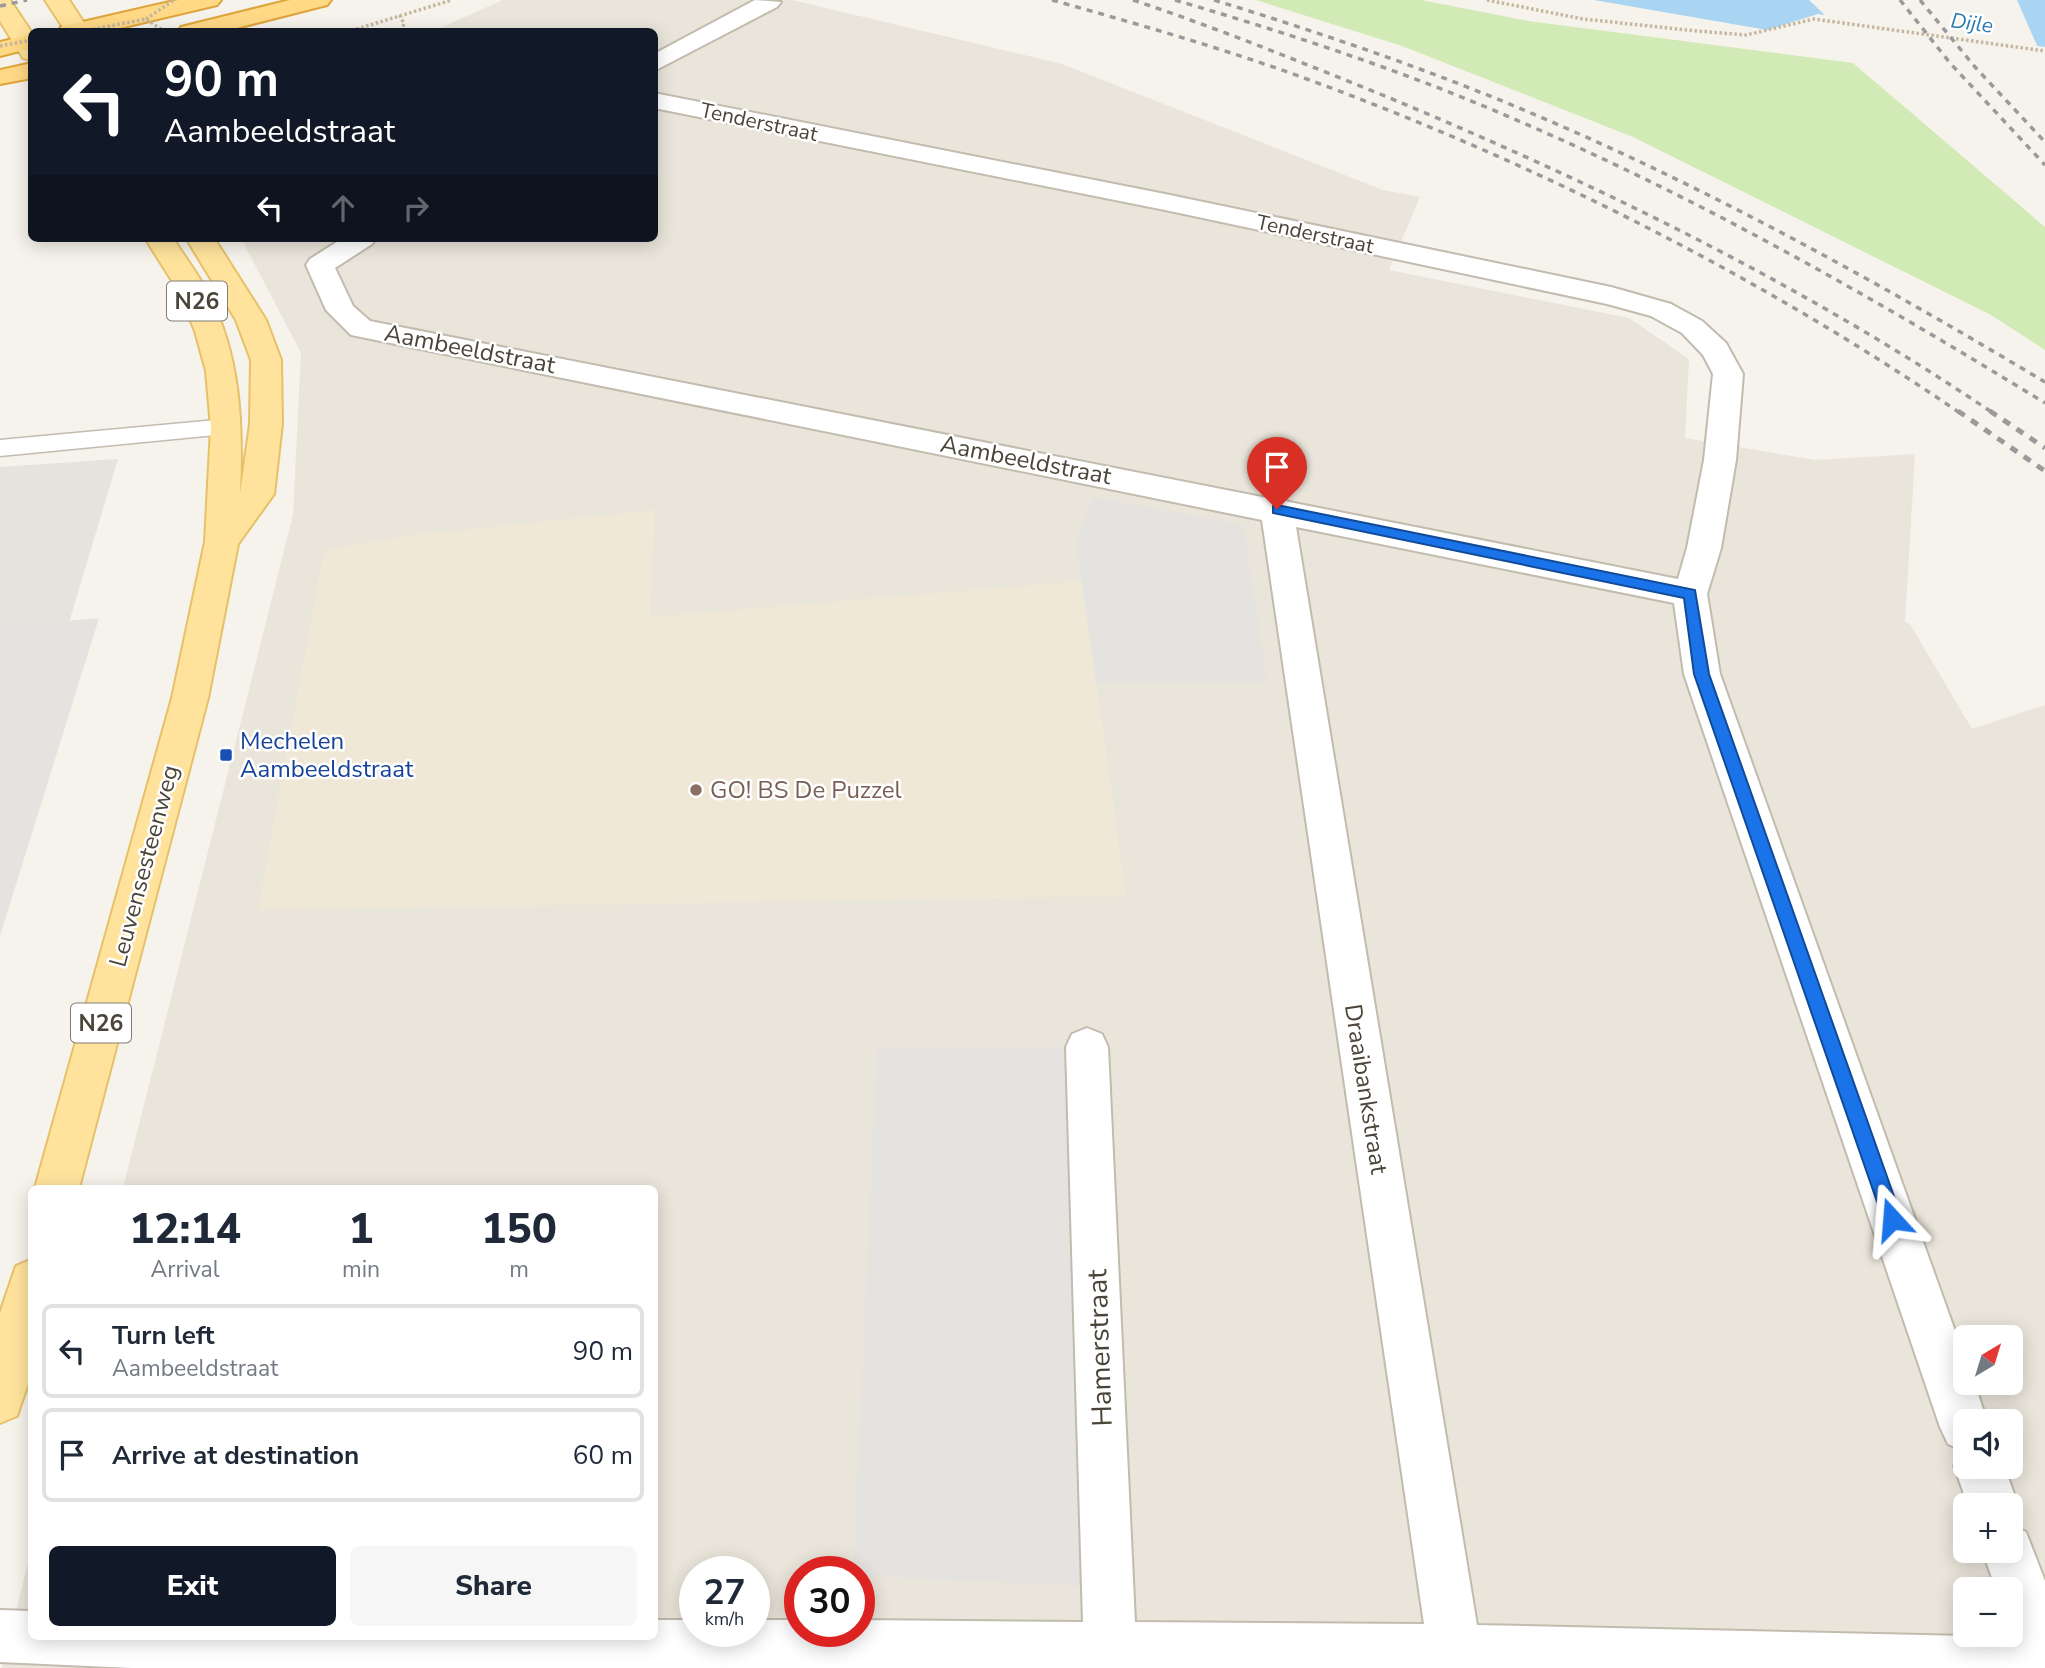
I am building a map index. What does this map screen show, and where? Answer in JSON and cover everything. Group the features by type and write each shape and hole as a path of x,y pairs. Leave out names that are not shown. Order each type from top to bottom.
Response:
{"highway":[{"path":"88,28 209,0"},
{"path":"223,26 319,0"},
{"path":"0,48 28,44"},
{"path":"0,76 28,71"}],"main road":[{"path":"57,0 73,28"},
{"path":"0,2 28,41"},
{"name":"Leuvensesteenweg","path":"58,1185 190,698 222,542 228,427 221,371 210,331 193,292 162,242"},
{"name":"Leuvensesteenweg","path":"202,242 251,320 266,360 266,424 258,494 222,542"},
{"path":"0,1399 28,1297"}],"street":[{"path":"658,62 769,2"},
{"name":"Tenderstraat","path":"658,101 1206,211 1611,296 1661,310 1692,327 1715,350 1728,374 1720,460 1704,548 1690,594"},
{"name":"Aambeeldstraat","path":"356,242 320,265 341,310 361,328 1277,509 1690,594"},
{"name":"Draaibankstraat","path":"1277,509 1456,1660"},
{"path":"1690,594 1702,674 1959,1409"},
{"name":"Hamerstraat","path":"1087,1047 1110,1649"},
{"path":"2013,1563 2045,1655"},
{"path":"0,1636 28,1637"},
{"path":"96,1640 312,1649 702,1646 1110,1649 1456,1660 2045,1664"}],"lane":[{"path":"0,448 228,427"}],"path":[{"path":"93,28 146,19 174,0"},
{"path":"360,28 452,0"},
{"path":"1487,0 1583,19 1746,35 1814,19 2045,51"},
{"path":"401,15 404,23 402,28"},
{"path":"146,19 159,28"},
{"path":"0,48 28,44"}],"shaded area":[{"path":"503,0 792,0 1062,64 1383,190 1420,197 1389,270 1629,318 1689,359 1685,438 1815,460 1915,454 1905,622 1910,624 1972,729 2045,705 2045,1668 2,1668 28,1562 28,1640 658,1640 658,1185 124,1185 293,515 301,353 243,242 658,242 658,28 440,28"},
{"path":"118,459 0,853 0,467"},
{"path":"1093,497 1244,525 1267,683 1096,683 1076,542"},
{"name":"GO! BS De Puzzel","path":"655,510 650,617 1082,581 1126,896 258,910 324,550 404,536"},
{"path":"99,618 0,936 0,627"},
{"path":"1069,1047 1087,1586 875,1577 875,1556 854,1556 877,1049"}],"green space":[{"path":"1256,0 1421,0 1528,21 1853,63 2045,227 2045,350 1991,315 1633,137 1402,46"}],"water":[{"name":"Dijle","path":"1594,0 2045,0 2045,47 1818,14 1767,30"}],"pier":[{"path":"1809,0 2017,0 2039,50 1830,20"}],"railway":[{"path":"0,6 27,0"},
{"path":"1052,0 1185,38 1283,70 1484,150 1648,228 1728,271 1884,363 1960,413"},
{"path":"1133,0 1226,33 1380,94 1617,200 1695,238 1847,321 1992,412"},
{"path":"1175,0 1389,69 1583,150 1785,251 1916,325 2045,403"},
{"path":"1214,0 1418,68 1604,145 1796,240 2045,382"},
{"path":"1900,0 1950,63 2045,165"},
{"path":"1920,0 1975,67 2045,142"},
{"path":"1958,411 2045,471"},
{"path":"1992,412 2045,448"}],"place":[{"name":"Mechelen Aambeeldstraat","path":"226,755"},
{"name":"GO! BS De Puzzel","path":"696,790"}],"route":[{"path":"1277,509 1690,594 1702,674 1892,1219"}]}
